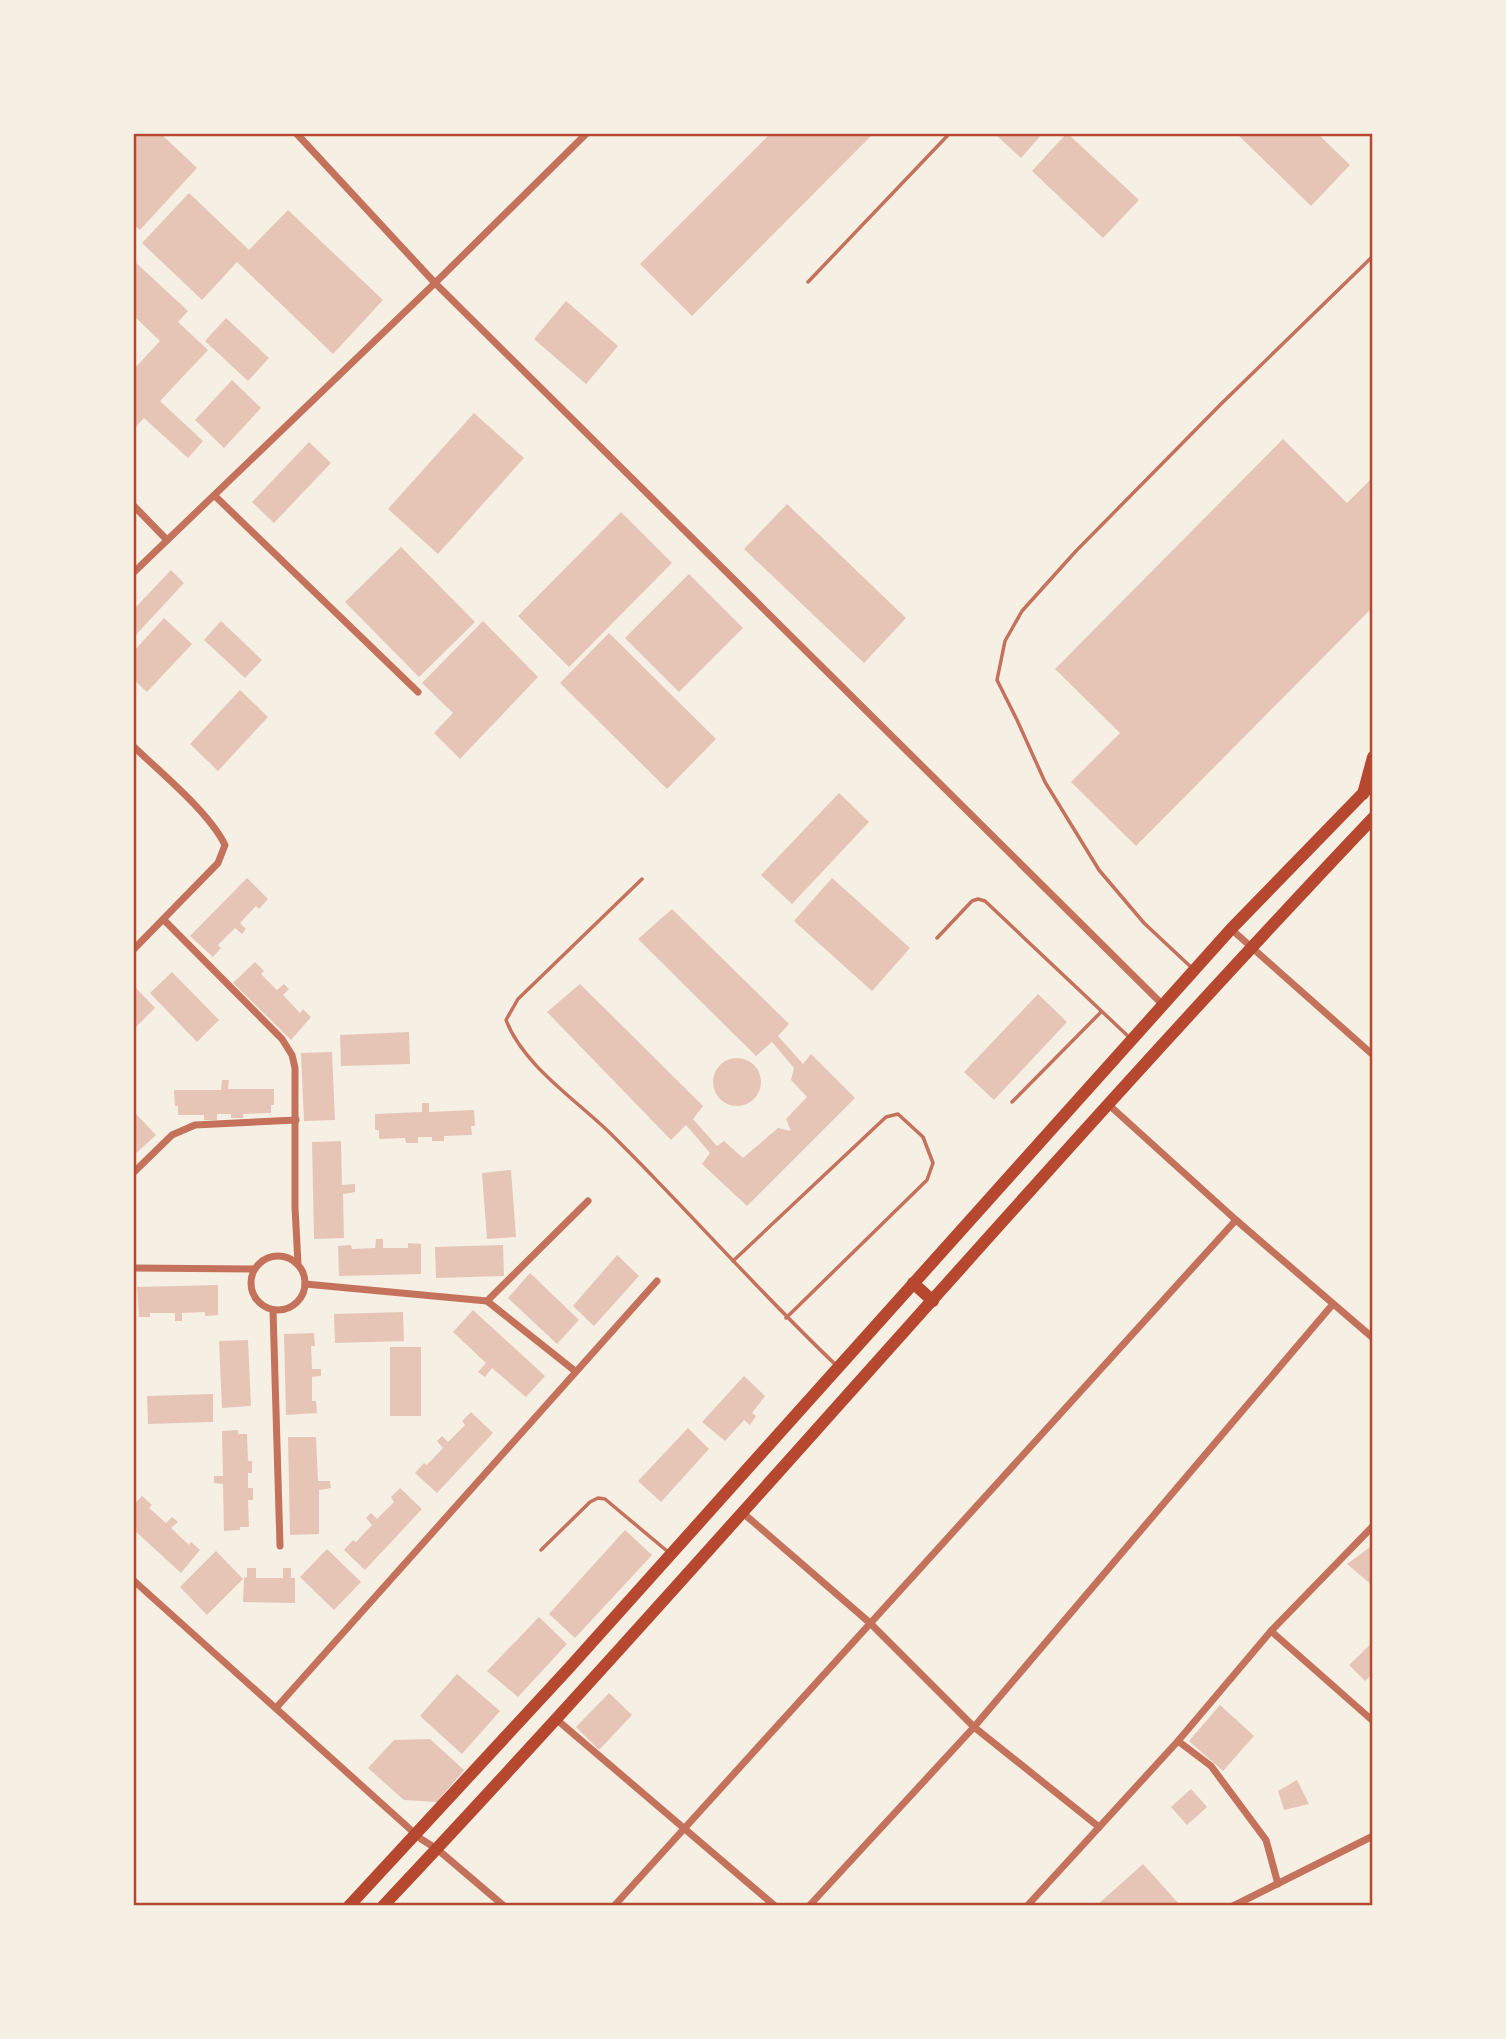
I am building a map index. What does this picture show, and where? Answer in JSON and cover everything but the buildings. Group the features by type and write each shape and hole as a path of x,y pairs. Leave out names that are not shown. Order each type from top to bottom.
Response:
{"main road":[{"path":"1363,794 1373,757"},
{"path":"349,1906 480,1767 1231,929 1373,783"},
{"path":"383,1906 743,1513 1251,947 1373,818"},
{"path":"913,1283 933,1300"}],"street":[{"path":"296,133 435,283 1163,1005"},
{"path":"133,573 587,133"},
{"path":"215,496 418,692"},
{"path":"133,505 167,540"},
{"path":"133,746 212,825 225,845 218,863 133,950"},
{"path":"164,920 282,1040 292,1055 295,1068 295,1207 298,1264"},
{"path":"1231,929 1373,1055"},
{"path":"1109,1105 1236,1220 1373,1338"},
{"path":"133,1173 172,1135 195,1125 296,1120"},
{"path":"487,1301 588,1201"},
{"path":"614,1906 1236,1220"},
{"path":"133,1268 253,1269 270,1256 290,1258 298,1264 303,1273 305,1284 302,1295 295,1305 285,1310 263,1307 251,1290 253,1269"},
{"path":"276,1708 657,1281"},
{"path":"305,1284 487,1301 575,1371"},
{"path":"809,1906 974,1727 1333,1304"},
{"path":"273,1310 280,1546"},
{"path":"743,1513 870,1623 974,1727 1099,1827"},
{"path":"1027,1906 1178,1741 1270,1631 1373,1526"},
{"path":"133,1580 415,1834 437,1849 504,1906"},
{"path":"1270,1631 1373,1721"},
{"path":"556,1719 775,1906"},
{"path":"1178,1741 1211,1766 1266,1840 1278,1884"},
{"path":"1234,1906 1373,1836"}],"lane":[{"path":"808,282 950,133"},
{"path":"1194,971 1144,923 1099,870 1045,782 997,680 1005,641 1023,611 1076,551 1221,404 1373,256"},
{"path":"642,879 518,999 506,1020 512,1037 528,1057 610,1133 786,1318 838,1367"},
{"path":"937,938 972,901 985,901 1132,1040"},
{"path":"1013,1102 1101,1012"},
{"path":"733,1261 886,1117 898,1114 923,1137 933,1163 927,1180 786,1318"},
{"path":"541,1550 590,1502 598,1498 605,1499 629,1517 671,1555"}]}
